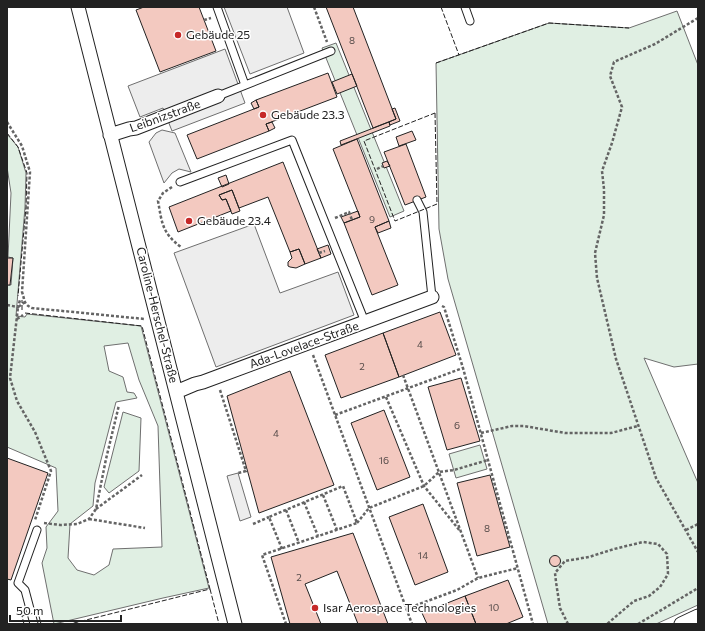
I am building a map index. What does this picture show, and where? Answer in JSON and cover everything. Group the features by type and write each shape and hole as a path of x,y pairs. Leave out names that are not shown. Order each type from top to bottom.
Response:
{"street":[{"name":"Caroline-Herschel-Straße","path":"78,7 235,624"},
{"name":"Leibnizstraße","path":"110,135 136,128 218,96"},
{"name":"Ada-Lovelace-Straße","path":"176,392 432,298"},
{"path":"681,624 698,616"}],"lane":[{"path":"217,7 245,85"},
{"path":"465,7 470,21"},
{"path":"218,96 330,51"},
{"path":"180,182 292,140 365,322"},
{"path":"417,200 423,212 432,298"},
{"path":"34,624 25,590 18,583 37,530"}],"path":[{"path":"314,7 330,51"},
{"path":"698,18 655,44 614,62 610,76 622,108 602,171 604,215 595,253 597,278 616,359 638,426 656,478 698,552"},
{"path":"7,122 22,146 30,172 22,292 27,306 32,308 158,320"},
{"path":"377,168 383,166"},
{"path":"180,182 163,193 158,201 163,228 172,240 181,246"},
{"path":"325,222 349,212 352,220"},
{"path":"20,296 22,292"},
{"path":"432,298 444,307 463,368 533,623 529,624"},
{"path":"20,300 10,378 17,401 35,432 51,471 34,521 37,530 44,523 60,525 77,524 89,520 145,528"},
{"path":"7,305 18,307 25,302"},
{"path":"24,310 27,306"},
{"path":"17,320 23,316"},
{"path":"308,344 412,624"},
{"path":"335,416 463,368"},
{"path":"403,375 478,578"},
{"path":"216,378 246,471 238,473"},
{"path":"386,397 424,486 462,533"},
{"path":"96,509 106,459 120,405"},
{"path":"481,433 512,426 524,426 565,433 611,433 638,426"},
{"path":"286,624 262,555 357,523 369,508 424,486 439,472 454,470 488,460"},
{"path":"89,520 96,509 142,475"},
{"path":"253,524 343,486 357,523"},
{"path":"323,495 337,530"},
{"path":"304,502 318,536"},
{"path":"286,510 299,543"},
{"path":"268,518 282,549"},
{"path":"686,530 698,524"},
{"path":"568,624 560,608 555,578 555,573 565,561 643,542 658,544 667,554 668,574 660,588 649,596 634,601 607,624"},
{"path":"406,609 457,590 478,578 518,568"},
{"path":"638,624 698,588"}],"green space":[{"path":"677,11 698,65 698,364 674,367 644,358 698,483 698,605 656,624 548,624 448,279 439,229 436,63 549,23 629,28"},
{"path":"336,43 404,211 390,217 322,48"},
{"path":"7,134 18,147 26,173 25,207 16,316 25,317 27,314 141,326 209,588 54,624 42,563 47,548 46,527 58,511 56,468 7,447 7,285 11,285 13,258 8,257 11,193 7,167","holes":["128,343 139,380 158,426 162,547 113,549 109,565 94,575 77,570 68,558 70,524 93,506 95,483 116,402 137,398 134,393 127,392 123,377 109,371 104,346"]},
{"path":"123,412 141,418 139,471 109,493 104,487"},
{"path":"480,445 487,469 456,478 449,454"}],"shaded area":[{"path":"224,7 287,7 304,53 250,74"},
{"path":"225,49 245,103 172,131 163,108 140,117 128,86"},
{"path":"162,130 175,133 191,172 179,169 172,173 164,183 149,142 156,133"},
{"path":"254,224 280,293 338,272 354,315 216,367 174,253"},
{"path":"238,473 251,517 240,521 227,476"}],"building":[{"name":"Gebäude 25","path":"144,7 199,7 216,51 160,72 136,10"},
{"path":"326,7 353,7 396,119 373,128"},
{"name":"Gebäude 23.3","path":"328,73 337,97 266,124 269,131 197,159 187,135 259,107 256,100"},
{"path":"352,74 357,86 337,94 332,82"},
{"path":"256,100 259,107 254,109 251,103"},
{"path":"395,108 400,121 390,125 389,122 396,119 392,109"},
{"path":"272,122 275,128 269,131 266,124"},
{"path":"389,122 390,126 341,145 340,141"},
{"path":"412,131 416,140 399,146 396,137"},
{"path":"357,139 389,221 375,227 398,285 372,295 344,223 360,217 333,149"},
{"path":"406,144 426,197 405,205 384,152"},
{"path":"387,161 390,166 384,168 382,163"},
{"name":"Gebäude 23.4","path":"283,162 321,258 305,264 299,249 290,252 268,197 239,208 232,190 219,195 222,200 226,199 231,211 178,232 169,207"},
{"path":"226,175 229,184 222,187 218,178"},
{"path":"232,190 240,211 232,214 226,199 222,200 219,195"},
{"path":"358,211 360,217 344,223 341,217"},
{"path":"389,221 391,228 378,233 375,227"},
{"path":"328,245 331,254 321,258 317,249"},
{"path":"299,249 305,264 296,268 288,266 288,262 292,258 290,252"},
{"path":"7,258 13,258 10,285 7,285"},
{"path":"440,312 456,355 399,377 383,333"},
{"path":"383,333 399,377 341,398 325,355"},
{"path":"290,371 334,485 259,513 227,396"},
{"path":"461,378 480,441 447,450 428,387"},
{"path":"384,410 410,477 377,490 351,423"},
{"path":"7,458 48,473 11,580 7,579"},
{"path":"490,475 510,547 477,556 457,483"},
{"path":"423,504 448,572 415,585 389,517"},
{"path":"353,533 388,624 358,624 337,571 305,584 321,624 290,624 271,557"},
{"path":"555,555 559,557 561,561 559,565 555,567 551,565 549,561 551,557"},
{"path":"508,580 523,617 506,624 476,624 465,596"},
{"path":"465,596 476,624 427,624 422,613"}],"fence":[{"path":"441,7 459,55"},
{"path":"436,63 549,23 629,28"},
{"path":"435,113 437,204 395,221 364,141 435,113"},
{"path":"7,133 18,147 27,173 26,207 18,296"},
{"path":"22,300 22,310"},
{"path":"25,313 142,326 210,589 70,624"},
{"path":"210,589 219,624"},
{"path":"24,624 22,616 38,612 41,624"}],"place":[{"name":"Gebäude 25","path":"178,35"},
{"name":"Gebäude 23.3","path":"263,115"},
{"name":"Gebäude 23.4","path":"189,221"},
{"name":"Isar Aerospace Technologies","path":"315,608"}]}
